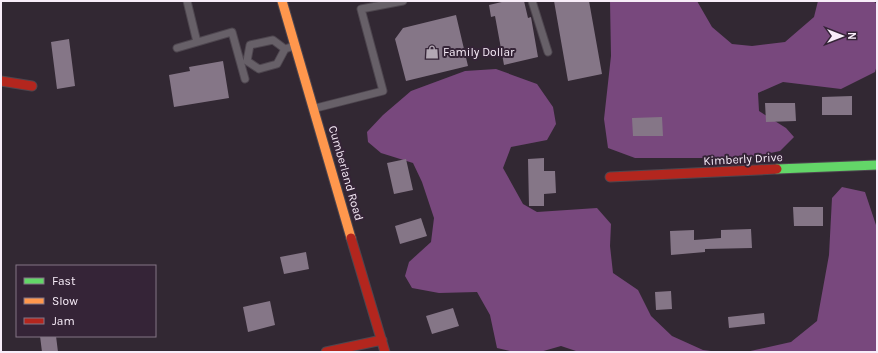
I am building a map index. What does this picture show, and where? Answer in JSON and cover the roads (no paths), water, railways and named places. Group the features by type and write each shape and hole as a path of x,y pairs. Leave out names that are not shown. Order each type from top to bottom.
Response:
{"main road":[{"name":"Cumberland Road","path":"282,1 385,352"},
{"path":"1,81 32,86"},
{"name":"Kimberly Drive","path":"610,177 877,165"},
{"path":"326,352 382,340"}],"lane":[{"path":"187,1 197,42"},
{"path":"314,108 383,91 361,9 404,1"},
{"path":"532,1 548,52"},
{"path":"177,48 232,32 244,61 245,79"},
{"path":"244,61 250,45 273,40 285,49"},
{"path":"244,61 259,69 277,64 285,49 296,46"}],"place":[{"name":"Family Dollar","path":"432,52"}]}
